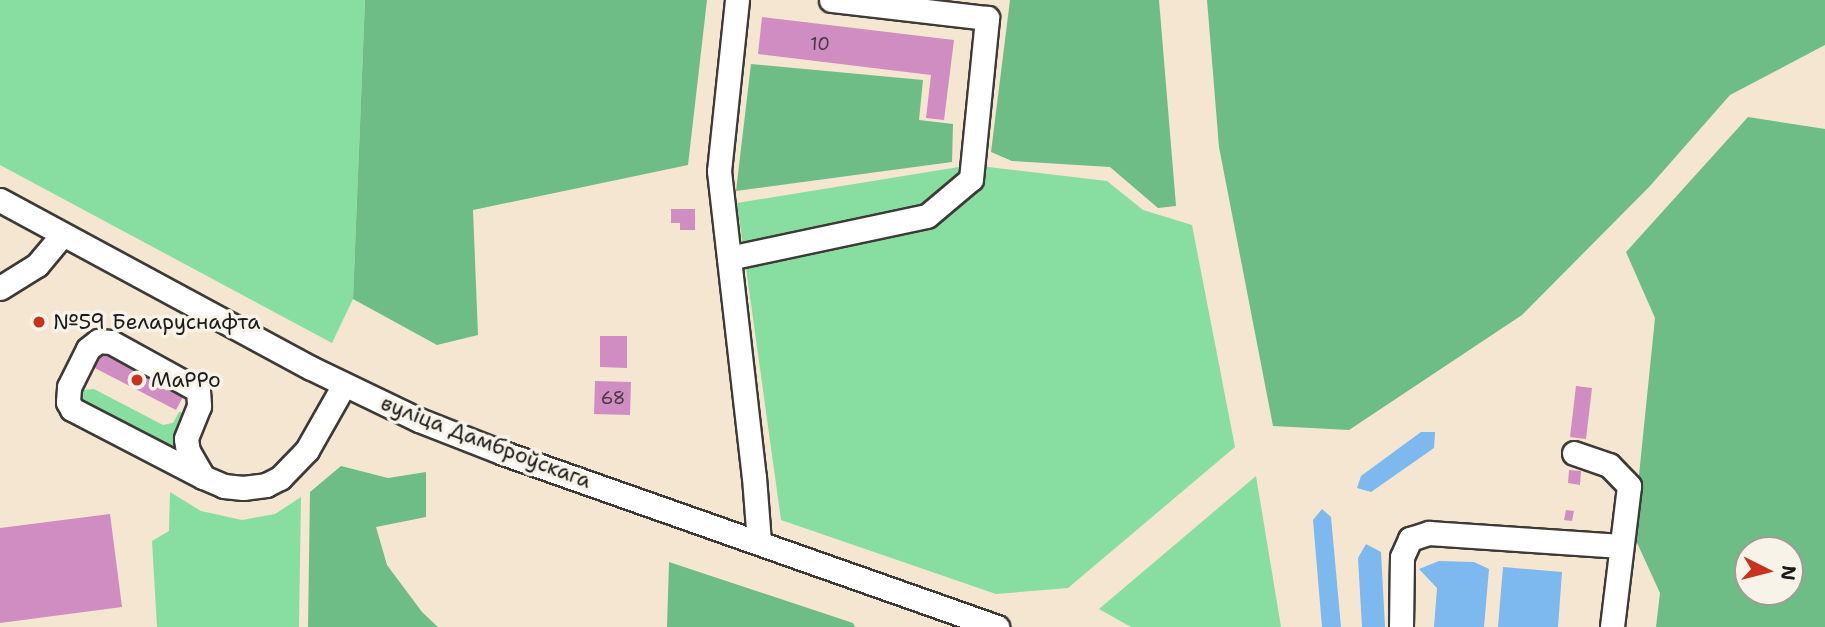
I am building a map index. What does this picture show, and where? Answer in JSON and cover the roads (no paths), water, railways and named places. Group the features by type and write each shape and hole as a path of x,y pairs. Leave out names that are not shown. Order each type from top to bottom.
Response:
{"street":[{"path":"737,0 719,172 759,542"},
{"path":"729,258 927,216 971,179 987,18 831,0"},
{"name":"вуліца Дамброўскага","path":"0,200 344,385 503,453 759,542 933,617 997,627"},
{"path":"1,286 37,265 62,235"},
{"path":"203,477 194,464 186,439 200,403 197,388 111,342 92,344 69,387 68,402 72,409 203,477 224,486 243,488 266,485 280,478 307,450 344,385"},
{"path":"1574,453 1609,465 1629,486 1612,627"},
{"path":"1401,627 1402,556 1410,539 1429,533 1621,546"}],"water":[{"path":"1421,432 1435,432 1434,448 1371,492 1357,488 1361,476"},
{"path":"1322,509 1331,517 1341,627 1322,627 1313,520"},
{"path":"1366,544 1381,552 1385,627 1362,627 1358,558"},
{"path":"1439,561 1474,562 1489,569 1484,627 1434,627 1437,588 1419,569"},
{"path":"1503,567 1562,572 1558,627 1498,627"}],"place":[{"name":"№59 Беларуснафта","path":"39,322"},
{"name":"МаРРо","path":"137,380"}]}
